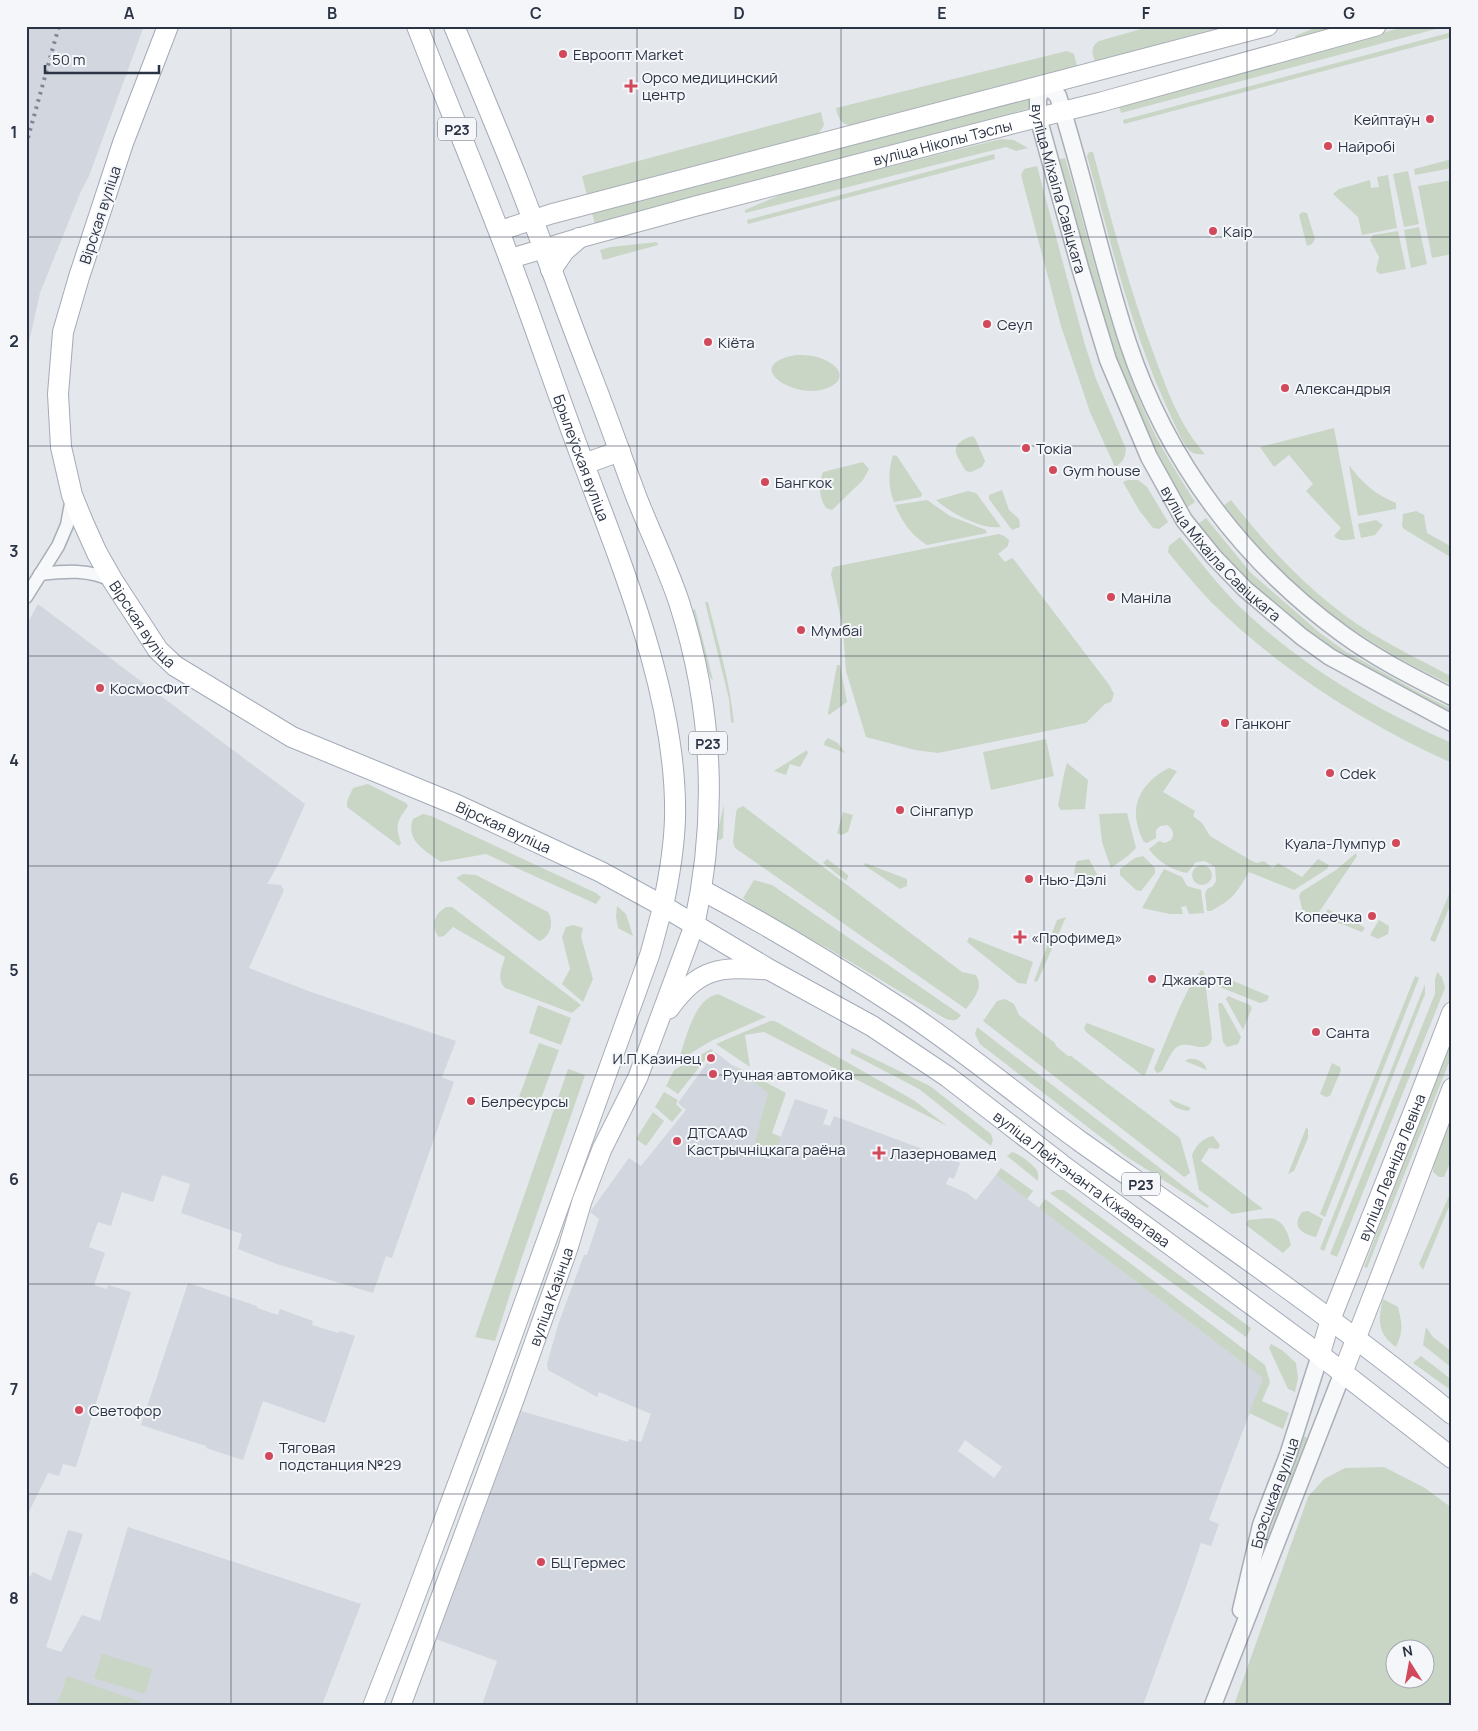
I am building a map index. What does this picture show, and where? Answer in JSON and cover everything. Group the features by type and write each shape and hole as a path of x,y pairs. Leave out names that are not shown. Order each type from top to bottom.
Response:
{"main road":[{"name":"Вірская вуліца","path":"168,26 123,143 63,332 58,394 61,447 72,495 93,545 113,581 158,650 175,666 261,720 292,737 457,805 620,881 694,926"},
{"name":"Брылеўская вуліца","path":"417,26 499,231 622,566 642,627 665,718 672,773 674,819 671,856 663,906"},
{"name":"Р23","path":"454,26 521,190 542,217 544,248 551,270 678,600 701,692 709,754 709,820 702,890"},
{"name":"вуліца Ніколы Тэслы","path":"499,231 542,217 1268,26"},
{"name":"вуліца Ніколы Тэслы","path":"509,258 1038,117 1101,102 1376,26"},
{"path":"551,270 564,251 579,238"},
{"path":"584,464 620,451"},
{"name":"вуліца Казінца","path":"401,1705 515,1397 568,1248 585,1192 602,1149 638,1077 694,926 702,890"},
{"name":"вуліца Лейтэнанта Кіжаватава","path":"702,890 755,919 900,1008 1078,1140 1293,1292 1399,1371 1452,1414"},
{"name":"вуліца Казінца","path":"373,1705 493,1389 622,1034 650,954 663,906"},
{"name":"вуліца Лейтэнанта Кіжаватава","path":"694,926 872,1026 948,1076 1062,1166 1343,1372 1452,1458"},
{"path":"656,1026 682,991 690,983 702,977 724,969 770,970"},
{"name":"вуліца Леаніда Левіна","path":"1330,1321 1452,1012"},
{"name":"вуліца Леаніда Левіна","path":"1355,1339 1452,1088"},
{"name":"Брэсцкая вуліца","path":"1320,1355 1330,1321"},
{"name":"Брэсцкая вуліца","path":"1343,1372 1355,1339"}],"street":[{"name":"вуліца Міхаіла Савіцкага","path":"1452,697 1368,651 1344,635 1289,591 1239,540 1174,450 1157,415 1128,342 1058,96 1054,90 1044,86 1038,98 1038,117 1080,271 1108,360 1149,457 1184,520 1214,557 1245,589 1302,637 1330,657 1452,723"},
{"path":"26,597 58,546 67,525 72,495"},
{"path":"40,574 76,571 94,574 113,581"},
{"name":"Брэсцкая вуліца","path":"1227,1667 1260,1525 1288,1455 1320,1355"},
{"name":"Брэсцкая вуліца","path":"1213,1705 1343,1372"},
{"path":"409,1613 431,1622"}],"shaded area":[{"path":"26,26 144,26 89,176 81,191 40,293 26,355"},
{"path":"38,604 305,804 278,865 267,884 281,885 284,890 249,968 311,992 456,1041 442,1077 454,1082 392,1258 386,1256 373,1293 277,1264 238,1249 242,1234 181,1213 190,1184 162,1175 153,1202 122,1192 111,1226 98,1222 89,1247 105,1253 94,1285 107,1289 108,1285 131,1292 76,1467 63,1464 59,1476 48,1473 26,1518 26,626"},
{"path":"715,1052 769,1093 754,1146 773,1158 795,1099 828,1110 823,1124 830,1126 834,1116 960,1163 954,1179 949,1177 946,1184 967,1193 976,1200 996,1175 1263,1378 1209,1520 1219,1524 1211,1546 1201,1543 1143,1705 482,1705 497,1661 436,1639 521,1411 628,1442 629,1439 641,1442 651,1414 599,1392 597,1397 548,1370 547,1364 558,1325 584,1255 587,1255 599,1219 590,1212 629,1158 641,1166 686,1110 678,1103","holes":["965,1440 1002,1467 994,1478 958,1451"]},
{"path":"188,1283 278,1315 280,1309 313,1321 312,1325 355,1336 325,1423 263,1401 243,1460 141,1425"},
{"path":"128,1527 361,1604 322,1705 26,1705 26,1582 33,1572 51,1581 68,1530 83,1534 46,1647 61,1652 82,1615 100,1621"}],"green space":[{"path":"1152,26 1225,26 1095,62 1092,50 1099,41"},
{"path":"1319,26 1344,26 1296,39 1295,36"},
{"path":"1408,26 1447,26 1121,113 1118,103"},
{"path":"1452,32 1452,37 1124,124 1123,120"},
{"path":"1067,51 1074,54 1077,66 853,125 843,123 837,112 836,108"},
{"path":"1024,98 1029,99 1031,102 1027,109 595,224 592,213"},
{"path":"821,112 824,125 819,133 814,135 587,196 582,176"},
{"path":"1001,139 1014,140 1028,148 1016,151 1006,147 745,213 745,210 787,192"},
{"path":"1089,152 1093,152 1130,283 1170,397 1189,433 1205,454 1190,451 1178,433 1140,341 1087,156"},
{"path":"994,154 995,159 748,224 747,220"},
{"path":"1065,158 1110,319 1132,382 1156,436 1195,502 1186,508 1158,463 1118,374 1057,160"},
{"path":"1452,159 1452,168 1415,175 1414,169"},
{"path":"1037,166 1085,345 1096,379 1126,449 1123,459 1115,467 1090,412 1061,326 1021,175 1024,169"},
{"path":"1408,171 1419,224 1404,227 1393,174"},
{"path":"1388,175 1397,228 1362,235 1358,217 1333,194 1339,189 1370,180 1371,188 1379,187 1377,177"},
{"path":"1452,180 1452,254 1432,258 1418,186"},
{"path":"1302,212 1307,213 1315,239 1312,244 1307,246 1299,215"},
{"path":"1419,227 1427,264 1411,268 1404,230"},
{"path":"1398,231 1406,269 1378,273 1376,270 1379,257 1370,240 1373,235"},
{"path":"657,242 658,245 603,260 600,250 611,247"},
{"path":"796,355 816,357 830,363 839,371 840,376 838,380 835,384 821,390 808,391 796,389 785,384 776,378 772,372 773,365 781,359"},
{"path":"1334,428 1355,539 1341,540 1334,536 1341,528 1306,491 1313,484 1289,455 1274,467 1260,447"},
{"path":"972,436 975,438 985,461 982,467 971,472 966,471 956,450 959,443"},
{"path":"893,455 897,456 922,494 921,497 894,502 889,479"},
{"path":"863,462 869,469 863,480 832,510 826,508 820,491 820,481 823,472"},
{"path":"1349,465 1370,488 1396,503 1396,509 1358,516"},
{"path":"1138,480 1147,487 1168,522 1159,529 1153,528 1139,510 1123,482"},
{"path":"1002,490 1009,510 1019,519 1020,527 1012,530 989,499 989,495"},
{"path":"968,491 976,493 1001,527 985,526 967,520 936,500"},
{"path":"927,500 950,516 986,530 987,533 927,545 908,528 895,505"},
{"path":"1231,500 1278,556 1332,605 1351,620 1391,645 1452,677 1452,685 1381,648 1336,618 1294,585 1261,551 1224,505"},
{"path":"1416,511 1424,515 1427,533 1452,547 1452,558 1404,529 1402,526 1403,514"},
{"path":"1206,518 1250,572 1320,633 1345,651 1452,709 1452,714 1324,649 1237,573 1197,525"},
{"path":"1376,520 1383,525 1375,535 1361,538 1358,524"},
{"path":"999,534 1009,540 1008,546 998,554 1005,562 1012,558 1015,561 1110,686 1114,694 1111,702 1105,704 1086,723 938,753 915,750 866,737 846,671 843,628 831,574 833,567"},
{"path":"1180,537 1225,592 1290,650 1367,701 1452,743 1452,763 1354,712 1265,650 1210,601 1168,552 1169,546"},
{"path":"705,602 708,602 723,662 730,692 734,723 731,722 729,699"},
{"path":"695,609 713,680 711,679 690,618 692,611"},
{"path":"837,665 840,665 847,702 829,715 828,713"},
{"path":"828,738 838,743 845,753 824,745"},
{"path":"1046,739 1054,776 991,790 983,752"},
{"path":"807,750 808,753 800,767 790,764 786,775 774,771"},
{"path":"1067,763 1088,780 1085,809 1061,810 1058,806"},
{"path":"1169,768 1177,771 1163,792 1195,811 1193,816 1202,823 1210,836 1250,860 1257,863 1264,861 1273,868 1278,863 1302,877 1318,859 1329,865 1327,869 1294,890 1249,872 1237,891 1225,903 1211,911 1207,911 1205,894 1207,889 1213,886 1216,881 1215,867 1205,861 1196,862 1187,873 1171,868 1161,862 1149,849 1159,841 1165,843 1171,840 1173,832 1171,828 1167,825 1160,826 1156,830 1156,838 1147,843 1144,842 1136,819 1138,799 1143,790 1158,774"},
{"path":"368,784 406,803 408,806 398,823 401,843 399,846 347,807 347,801 353,788"},
{"path":"724,804 723,838 720,840 716,839"},
{"path":"743,806 962,972 976,975 979,984 978,989 975,997 966,1009 735,848 733,842 736,813 737,809"},
{"path":"843,812 853,815 848,832 841,835 837,833"},
{"path":"1127,813 1136,848 1111,868 1102,842 1099,814"},
{"path":"423,814 431,816 601,897 596,904 486,854 441,862 418,845 414,839 411,827 413,819"},
{"path":"1356,853 1357,856 1315,918 1309,919 1304,917 1299,896 1301,892 1336,870"},
{"path":"1143,856 1155,868 1155,873 1141,891 1136,890 1120,875 1120,869 1135,858"},
{"path":"827,859 848,875 846,881 823,863"},
{"path":"1089,859 1099,878 1085,885 1078,883 1074,872 1077,861"},
{"path":"865,863 907,879 907,886 900,889 864,865"},
{"path":"1202,865 1209,868 1212,875 1209,882 1202,885 1195,882 1192,875 1195,868"},
{"path":"1164,869 1182,877 1187,886 1201,890 1204,913 1189,914 1186,906 1181,907 1183,914 1170,914 1142,908"},
{"path":"463,874 476,875 548,912 551,920 549,933 539,941 456,878"},
{"path":"754,880 772,885 961,1015 955,1020 946,1019 829,949 756,910 743,898"},
{"path":"1452,887 1452,901 1435,942 1430,940"},
{"path":"617,906 626,914 633,936 618,928"},
{"path":"446,907 452,907 581,1005 572,1013 505,988 500,977 505,957 453,927 444,936 439,937 436,933 434,925 436,917"},
{"path":"1328,909 1350,923 1353,920 1365,928 1362,932 1326,920 1324,916"},
{"path":"1066,917 1037,982 1034,981 1057,920"},
{"path":"1379,920 1389,926 1388,934 1378,939 1370,935"},
{"path":"573,925 583,928 581,937 593,979 583,1002 562,984 570,969 562,937 566,927"},
{"path":"969,937 1033,962 1026,984 1018,983 967,942"},
{"path":"1202,970 1204,972 1212,1038 1210,1044 1202,1047 1182,1045 1177,1047 1162,1071 1157,1073 1154,1069 1176,1016 1189,988"},
{"path":"1437,972 1442,977 1445,988 1337,1257 1330,1254 1435,994"},
{"path":"1219,975 1269,996 1267,1001 1260,1003 1217,986 1215,977"},
{"path":"1415,976 1419,978 1325,1217 1320,1214"},
{"path":"1425,984 1425,994 1324,1251 1320,1249"},
{"path":"718,994 766,1017 711,1041 678,1061 696,1012 709,997"},
{"path":"1228,996 1250,1005 1252,1008 1243,1030 1226,999"},
{"path":"1005,999 1014,1004 1019,1015 1055,1043 1068,1056 1071,1056 1180,1138 1190,1173 1184,1177 983,1021 997,1001"},
{"path":"1222,1003 1241,1037 1238,1044 1227,1047 1223,1042 1218,1004"},
{"path":"538,1005 571,1018 561,1045 529,1033"},
{"path":"770,1021 775,1021 915,1101 947,1126 764,1032 745,1035 750,1067 716,1044"},
{"path":"1087,1023 1155,1049 1145,1075 1142,1075 1086,1032 1084,1028"},
{"path":"977,1027 1209,1206 1207,1208 1124,1155 980,1044 975,1034"},
{"path":"1452,1027 1452,1055 1367,1268 1364,1267 1419,1123 1427,1090"},
{"path":"539,1043 559,1050 536,1112 516,1105"},
{"path":"852,1048 930,1086 991,1134 993,1140 991,1146 919,1089 850,1053"},
{"path":"711,1049 713,1050 678,1094 666,1086 674,1070"},
{"path":"1188,1059 1200,1061 1207,1070 1185,1061"},
{"path":"1332,1063 1340,1067 1341,1070 1330,1096 1326,1097 1320,1094"},
{"path":"733,1065 786,1093 772,1133 781,1137 773,1158 754,1146 768,1093"},
{"path":"568,1069 585,1075 495,1341 475,1337"},
{"path":"664,1092 678,1100 676,1104 682,1110 672,1122 655,1107"},
{"path":"1169,1099 1191,1108 1188,1111 1179,1109"},
{"path":"1452,1106 1452,1159 1444,1177 1439,1177 1433,1172 1437,1142"},
{"path":"653,1112 664,1121 646,1146 636,1139"},
{"path":"1306,1128 1308,1129 1308,1138 1294,1171 1288,1174"},
{"path":"1213,1136 1220,1145 1218,1149 1209,1148 1201,1161 1263,1209 1232,1214 1199,1190 1192,1155 1200,1142"},
{"path":"1012,1152 1025,1159 1036,1169 1038,1181 1007,1156"},
{"path":"1001,1168 1033,1191 1027,1199 996,1175"},
{"path":"1452,1189 1452,1199 1423,1270 1419,1264"},
{"path":"1064,1190 1251,1328 1246,1337 1050,1193"},
{"path":"1045,1199 1265,1365 1270,1382 1262,1401 1289,1413 1283,1429 1249,1413 1263,1378 1039,1208"},
{"path":"1308,1211 1323,1219 1316,1237 1306,1234 1298,1226 1299,1217 1302,1212"},
{"path":"1270,1218 1282,1224 1288,1236 1291,1245 1283,1253 1246,1225 1248,1220"},
{"path":"1383,1299 1398,1307 1402,1327 1396,1347 1385,1337 1380,1326"},
{"path":"1426,1327 1433,1337 1452,1352 1452,1368 1423,1345"},
{"path":"1271,1344 1282,1350 1296,1363 1298,1378 1295,1392 1288,1389 1269,1348"},
{"path":"1421,1356 1452,1380 1452,1391 1413,1363"},
{"path":"1304,1436 1309,1439 1259,1574 1270,1529"},
{"path":"1384,1467 1425,1488 1452,1508 1452,1705 1234,1705 1308,1497 1324,1479 1345,1468"},
{"path":"102,1654 152,1669 145,1694 94,1678"},
{"path":"67,1676 144,1703 143,1705 57,1705"}],"railway":[{"path":"26,145 59,26"}],"place":[{"name":"Евроопт Market","path":"563,54"},
{"name":"Орсо медицинский центр","path":"631,86"},
{"name":"Кейптаўн","path":"1430,119"},
{"name":"Найробі","path":"1328,146"},
{"name":"Каір","path":"1213,231"},
{"name":"Сеул","path":"987,324"},
{"name":"Кіёта","path":"708,342"},
{"name":"Александрыя","path":"1285,388"},
{"name":"Токіа","path":"1026,448"},
{"name":"Gym house","path":"1053,470"},
{"name":"Бангкок","path":"765,482"},
{"name":"Маніла","path":"1111,597"},
{"name":"Мумбаі","path":"801,630"},
{"name":"КосмосФит","path":"100,688"},
{"name":"Ганконг","path":"1225,723"},
{"name":"Cdek","path":"1330,773"},
{"name":"Сінгапур","path":"900,810"},
{"name":"Куала-Лумпур","path":"1396,843"},
{"name":"Нью-Дэлі","path":"1029,879"},
{"name":"Копеечка","path":"1372,916"},
{"name":"«Профимед»","path":"1020,937"},
{"name":"Джакарта","path":"1152,979"},
{"name":"Санта","path":"1316,1032"},
{"name":"И.П.Казинец","path":"711,1058"},
{"name":"Ручная автомойка","path":"713,1074"},
{"name":"Белресурсы","path":"471,1101"},
{"name":"ДТСААФ Кастрычніцкага раёна","path":"677,1141"},
{"name":"Лазерновамед","path":"879,1153"},
{"name":"Светофор","path":"79,1410"},
{"name":"Тяговая подстанция №29","path":"269,1456"},
{"name":"БЦ Гермес","path":"541,1562"}]}
